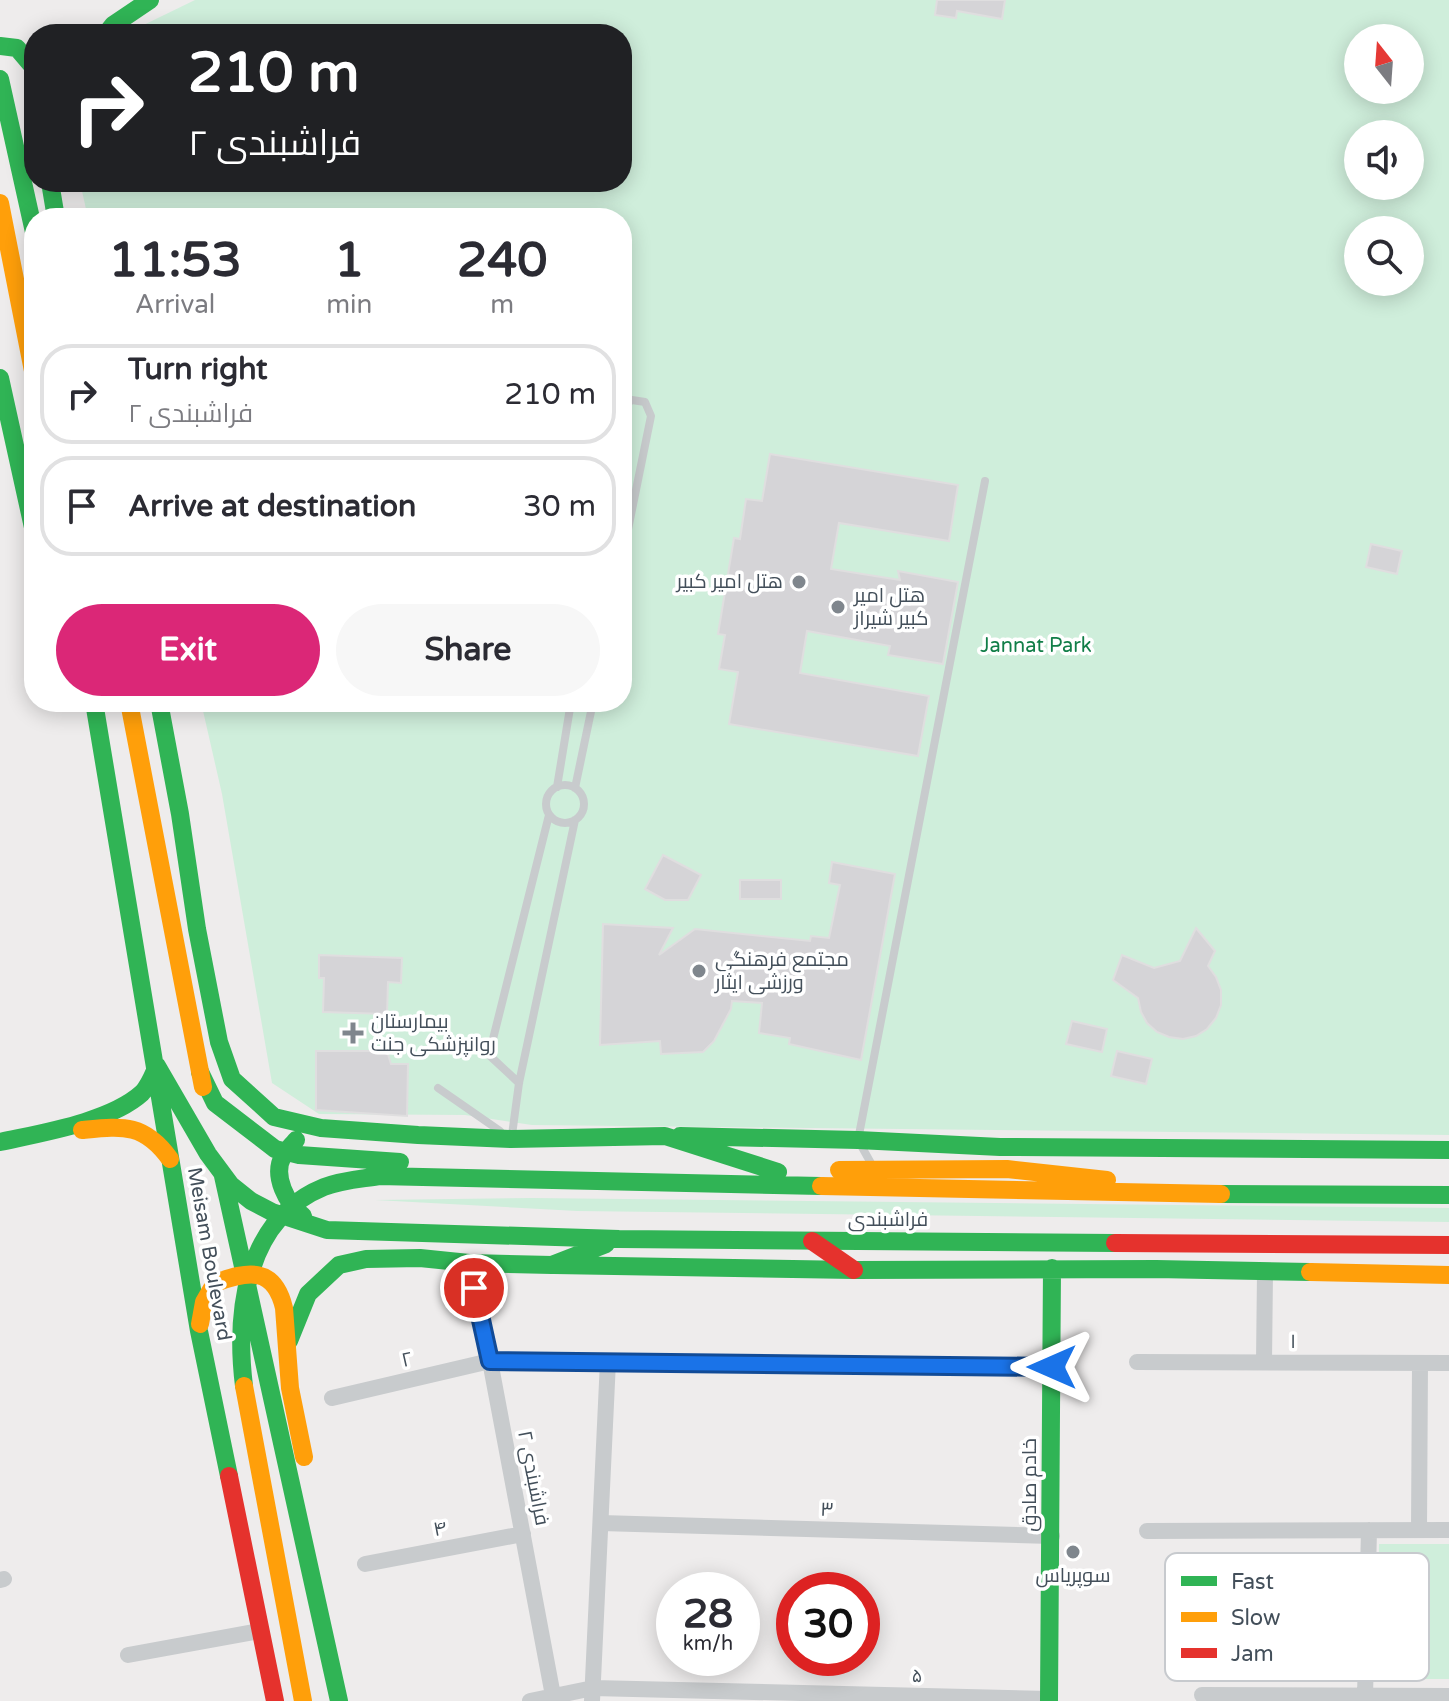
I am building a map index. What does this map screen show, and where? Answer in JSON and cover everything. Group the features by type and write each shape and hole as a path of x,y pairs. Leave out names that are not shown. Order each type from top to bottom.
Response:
{"main road":[{"path":"96,24 123,0"},
{"path":"114,24 150,0"},
{"path":"0,46 17,48 24,56"},
{"path":"0,79 24,187"},
{"path":"0,203 24,325"},
{"path":"0,378 24,487"},
{"path":"82,712 111,813"},
{"path":"96,712 111,813"},
{"path":"131,712 200,1072 339,1701"},
{"path":"161,712 219,1042 232,1079 274,1117 321,1128 511,1139 665,1136 1000,1147 1449,1150"},
{"name":"Meisam Boulevard","path":"111,813 157,1066 199,1331 275,1701"},
{"path":"0,1142 127,1105 142,1093 157,1066"},
{"name":"فراشبندی","path":"157,1066 214,1163 241,1194 296,1223 327,1230 619,1239 1449,1245"},
{"path":"200,1072 215,1103 232,1119 275,1149 299,1155 382,1162 778,1172 979,1168 1069,1173 1185,1194"},
{"path":"32,1135 132,1127 147,1132 160,1143 170,1159"},
{"path":"321,1128 295,1141 281,1162 283,1188 294,1211 327,1230"},
{"path":"665,1136 778,1172"},
{"path":"303,1701 279,1585 238,1338 239,1303 258,1251 288,1211 329,1185 379,1176 1185,1194 1449,1195"},
{"path":"552,1265 619,1239"},
{"path":"812,1241 854,1270"},
{"path":"286,1348 308,1294 339,1265 366,1259 854,1270 1052,1268 1449,1275"},
{"name":"خادم صادق","path":"1049,1700 1052,1268"},
{"path":"199,1331 204,1302 215,1283 243,1273 259,1274 271,1282 281,1295 290,1388 339,1635 348,1701"}],"street":[{"name":"۲ فراشبندی","path":"469,1263 554,1699"},
{"path":"1264,1362 1265,1272"},
{"path":"490,1361 1052,1367"},
{"name":"۲","path":"332,1398 490,1361"},
{"path":"592,1694 608,1361"},
{"name":"۱","path":"1137,1362 1449,1363"},
{"path":"1419,1530 1420,1363"},
{"name":"۳","path":"601,1523 1052,1536"},
{"path":"1368,1553 1369,1530"},
{"path":"1147,1531 1449,1530"},
{"name":"۴","path":"365,1564 523,1534"},
{"path":"128,1655 260,1631"},
{"path":"1365,1681 1365,1696"},
{"name":"۵","path":"530,1701 592,1694 1049,1700"},
{"path":"1202,1695 1438,1698"}],"lane":[{"path":"632,400 645,402 651,416 632,510"},
{"path":"875,1169 858,1140 985,481"},
{"path":"519,1083 489,1055 549,815 547,798 557,787 569,712"},
{"path":"575,788 591,712"},
{"path":"549,815 559,822 575,820 584,807 582,795 575,788 566,785 557,787"},
{"path":"438,1088 511,1139 519,1083 575,820"}],"green space":[{"name":"Jannat Park","path":"195,0 1449,0 1449,1135 532,1125 465,1115 319,1114 272,1083 222,794 203,712 632,712 632,208 86,208 82,192 632,192 632,24 146,24"},
{"path":"532,1198 1449,1208 1449,1222 577,1211 375,1200"},
{"path":"1379,1544 1449,1544 1449,1679 1429,1679 1429,1553 1379,1553"}],"building":[{"path":"937,0 1005,0 1002,19 957,11 956,18 935,15"},
{"name":"هتل امیر کبیر شیراز","path":"770,454 958,485 949,541 839,523 831,569 900,580 898,571 958,582 943,664 888,655 890,646 807,631 800,673 929,696 918,756 729,724 738,672 719,669 725,635 718,634 734,538 740,539 746,499 762,501"},
{"path":"1371,544 1402,551 1397,574 1366,567"},
{"path":"663,855 701,875 688,900 665,900 645,889"},
{"path":"832,862 895,874 861,1060 789,1044 790,1038 759,1033 762,1003 732,1001 714,1041 703,1052 661,1054 660,1041 600,1045 603,924 673,928 659,955 695,929 810,941 811,936 829,938 840,885 829,883"},
{"path":"740,880 781,880 781,899 740,899"},
{"path":"1196,928 1215,951 1208,966 1221,990 1221,1005 1216,1018 1196,1036 1183,1039 1169,1037 1147,1023 1138,998 1113,980 1122,955 1154,968 1180,961"},
{"path":"319,955 402,958 401,983 388,982 387,1014 323,1012 324,978 319,978"},
{"path":"1072,1021 1107,1029 1102,1052 1066,1044"},
{"path":"316,1051 387,1051 391,1064 408,1064 407,1116 316,1110"},
{"path":"1117,1051 1152,1059 1146,1084 1111,1076"}],"traffic: fast":[{"path":"114,24 150,0"},
{"path":"0,46 17,48 24,56"},
{"path":"0,79 24,187"},
{"path":"25,192 29,208"},
{"path":"52,192 54,208"},
{"path":"0,378 24,487"},
{"path":"96,712 199,1331 229,1476"},
{"path":"161,712 219,1042 232,1079 274,1117 321,1128 418,1135 511,1139 665,1136 778,1172"},
{"path":"0,1142 74,1125 112,1112 142,1093 157,1066"},
{"path":"157,1066 208,1154 231,1185 272,1212 327,1230 619,1239 1115,1243"},
{"path":"200,1072 215,1103 275,1149 299,1155 400,1162"},
{"path":"680,1136 1000,1147 1449,1150"},
{"path":"296,1140 283,1156 279,1172 287,1197 303,1216"},
{"path":"223,1176 339,1701"},
{"path":"244,1386 242,1329 251,1271 277,1221 298,1202 324,1187 379,1176 821,1186"},
{"path":"1221,1194 1449,1195"},
{"path":"289,1341 308,1294 339,1265 366,1259 420,1258 552,1265 606,1244"},
{"path":"554,1265 1310,1272"},
{"path":"1049,1701 1052,1268"}],"traffic: slow":[{"path":"0,203 24,325"},
{"path":"131,712 203,1087"},
{"path":"82,1130 121,1128 142,1133 170,1159"},
{"path":"839,1170 1007,1169 1107,1180"},
{"path":"821,1186 1221,1194"},
{"path":"1310,1272 1449,1275"},
{"path":"200,1324 204,1302 215,1283 238,1276 258,1275 274,1285 284,1308 290,1388 304,1457"},
{"path":"244,1386 303,1701"}],"traffic: jam":[{"path":"812,1241 854,1270"},
{"path":"1115,1243 1449,1245"},
{"path":"229,1476 275,1701"}],"place":[{"name":"هتل امیر کبیر","path":"799,582"},
{"name":"هتل امیر کبیر شیراز","path":"838,607"},
{"name":"مجتمع فرهنگی ورزشی ایثار","path":"699,971"},
{"name":"بیمارستان روانپزشکی جنت","path":"353,1033"},
{"name":"سوپریاس","path":"1073,1552"}],"route":[{"path":"474,1288 490,1361 1052,1367"}]}
